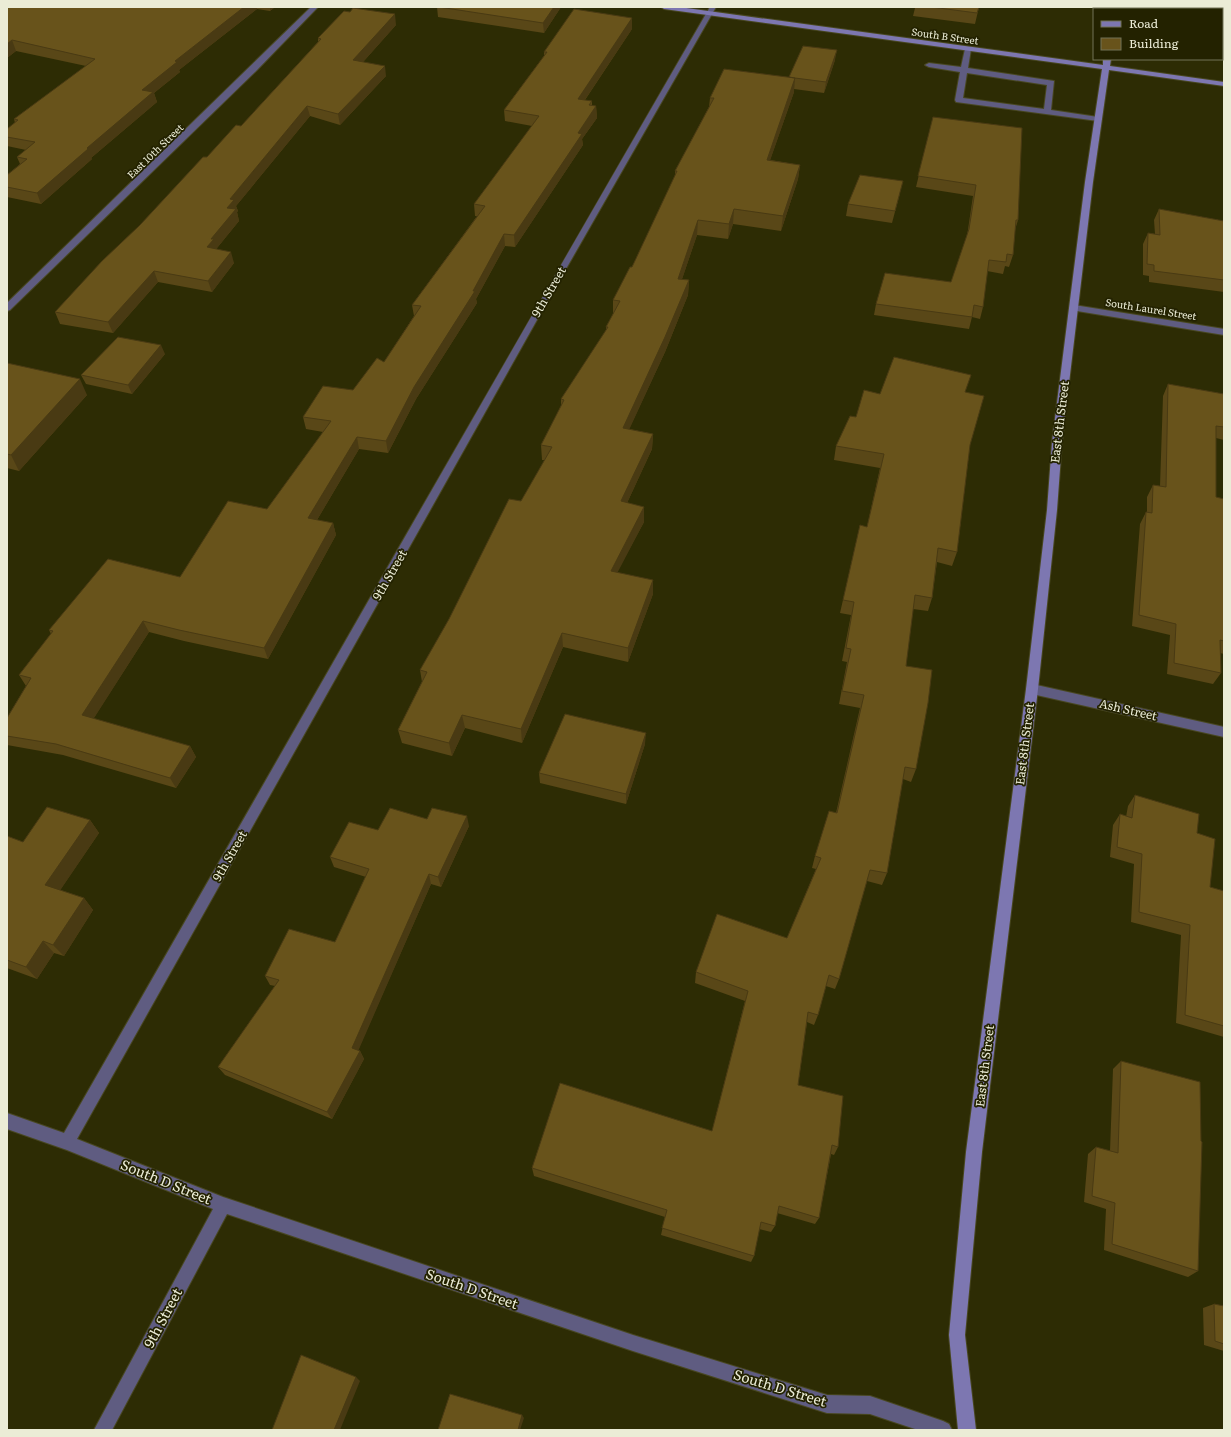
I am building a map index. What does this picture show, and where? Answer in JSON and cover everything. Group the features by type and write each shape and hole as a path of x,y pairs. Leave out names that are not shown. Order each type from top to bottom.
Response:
{"street":[{"name":"East 10th Street","path":"7,308 315,7"},
{"name":"South B Street","path":"664,7 711,10 968,49 1106,64 1224,84"},
{"name":"9th Street","path":"67,1142 413,534 543,302 711,10"},
{"path":"968,49 959,100 1098,119"},
{"name":"East 8th Street","path":"967,1430 958,1355 958,1328 974,1152 1032,689 1052,510 1057,442 1106,64"},
{"path":"929,65 1051,83 1047,112"},
{"name":"South Laurel Street","path":"1074,308 1224,332"},
{"name":"Ash Street","path":"1032,689 1224,732"},
{"name":"South D Street","path":"7,1122 67,1142 223,1205 633,1343 827,1404 870,1405 943,1430"},
{"name":"9th Street","path":"103,1430 223,1205"}],"building":[{"path":"7,7 244,7 175,61 177,62 142,90 153,92 37,193 7,187 7,175 27,159 17,157 35,142 7,137 7,129 18,120 14,119 95,59 12,40 7,44"},
{"path":"439,7 554,7 543,23"},
{"path":"931,7 979,7 977,13"},
{"path":"1224,7 1224,42 1223,8 1192,8"},
{"path":"353,8 395,14 353,60 385,66 338,114 307,106 230,199 234,200 227,208 236,209 211,239 214,239 207,247 231,252 208,281 154,271 108,322 55,312 102,261 140,225 203,157 207,157 236,125 241,126 321,39 318,38 344,11 350,12"},
{"path":"574,9 632,18 578,99 592,101 589,105 596,106 578,133 582,134 514,235 504,234 473,291 475,291 414,387 386,441 357,437 308,518 333,523 264,648 143,621 82,715 190,746 170,778 56,744 7,736 7,718 31,678 19,675 53,631 49,630 108,559 180,577 228,501 267,509 331,421 303,417 323,386 353,390 377,358 384,362 421,306 412,305 485,206 474,204 539,116 504,110 547,52 544,52"},
{"path":"803,46 837,50 826,82 789,77"},
{"path":"724,69 795,78 767,160 800,165 783,216 734,209 729,224 698,220 678,279 689,280 665,337 623,428 653,434 621,501 644,507 611,571 653,580 628,648 562,633 521,729 462,715 449,743 398,730 427,672 420,670 449,619 509,499 521,501 552,447 541,445 564,400 561,399 608,327 606,327 620,301 613,300 630,267 632,267 677,171 675,171 714,98 710,98"},
{"path":"933,117 1022,128 1018,220 1016,220 1013,255 1007,254 1006,262 989,260 983,307 974,305 972,317 876,304 885,273 951,282 969,229 976,185 918,176"},
{"path":"860,175 903,181 895,211 848,204"},
{"path":"1159,209 1224,221 1224,280 1154,271 1154,265 1147,264 1148,233 1160,235"},
{"path":"118,337 161,345 128,385 81,375"},
{"path":"894,357 971,375 965,392 984,396 970,445 957,552 938,548 932,598 915,595 906,666 932,670 928,703 916,769 905,767 887,873 870,870 839,979 829,975 818,1015 808,1012 798,1085 843,1096 838,1147 832,1145 819,1218 779,1206 775,1226 761,1222 754,1256 662,1228 667,1210 532,1168 560,1083 712,1131 748,991 696,972 717,914 787,938 821,858 815,856 829,811 837,813 864,695 842,691 851,649 846,648 854,602 843,600 860,525 867,527 884,454 836,446 850,416 856,417 864,390 880,394"},
{"path":"7,363 80,379 11,455 7,454"},
{"path":"1168,384 1224,394 1224,427 1216,426 1216,497 1224,499 1224,641 1220,640 1221,673 1174,663 1176,624 1139,615 1146,512 1152,513 1153,485 1166,487"},
{"path":"565,714 646,733 626,794 539,773"},
{"path":"1135,795 1199,814 1197,833 1215,839 1210,887 1224,891 1224,1026 1185,1015 1190,925 1139,912 1142,854 1117,847 1120,814 1132,818"},
{"path":"47,807 90,820 45,885 84,898 53,945 43,941 26,967 7,960 7,836 23,842"},
{"path":"390,808 427,819 432,808 467,816 438,877 429,874 352,1048 360,1051 327,1112 218,1067 279,980 265,976 289,929 335,942 369,869 330,857 349,822 378,830"},
{"path":"1121,1061 1200,1082 1202,1142 1198,1271 1112,1244 1115,1203 1092,1196 1096,1147 1118,1153"},
{"path":"1214,1304 1224,1306 1224,1344 1215,1341"},
{"path":"301,1355 356,1377 334,1430 272,1430"},
{"path":"450,1394 522,1415 518,1430 438,1430"}]}
